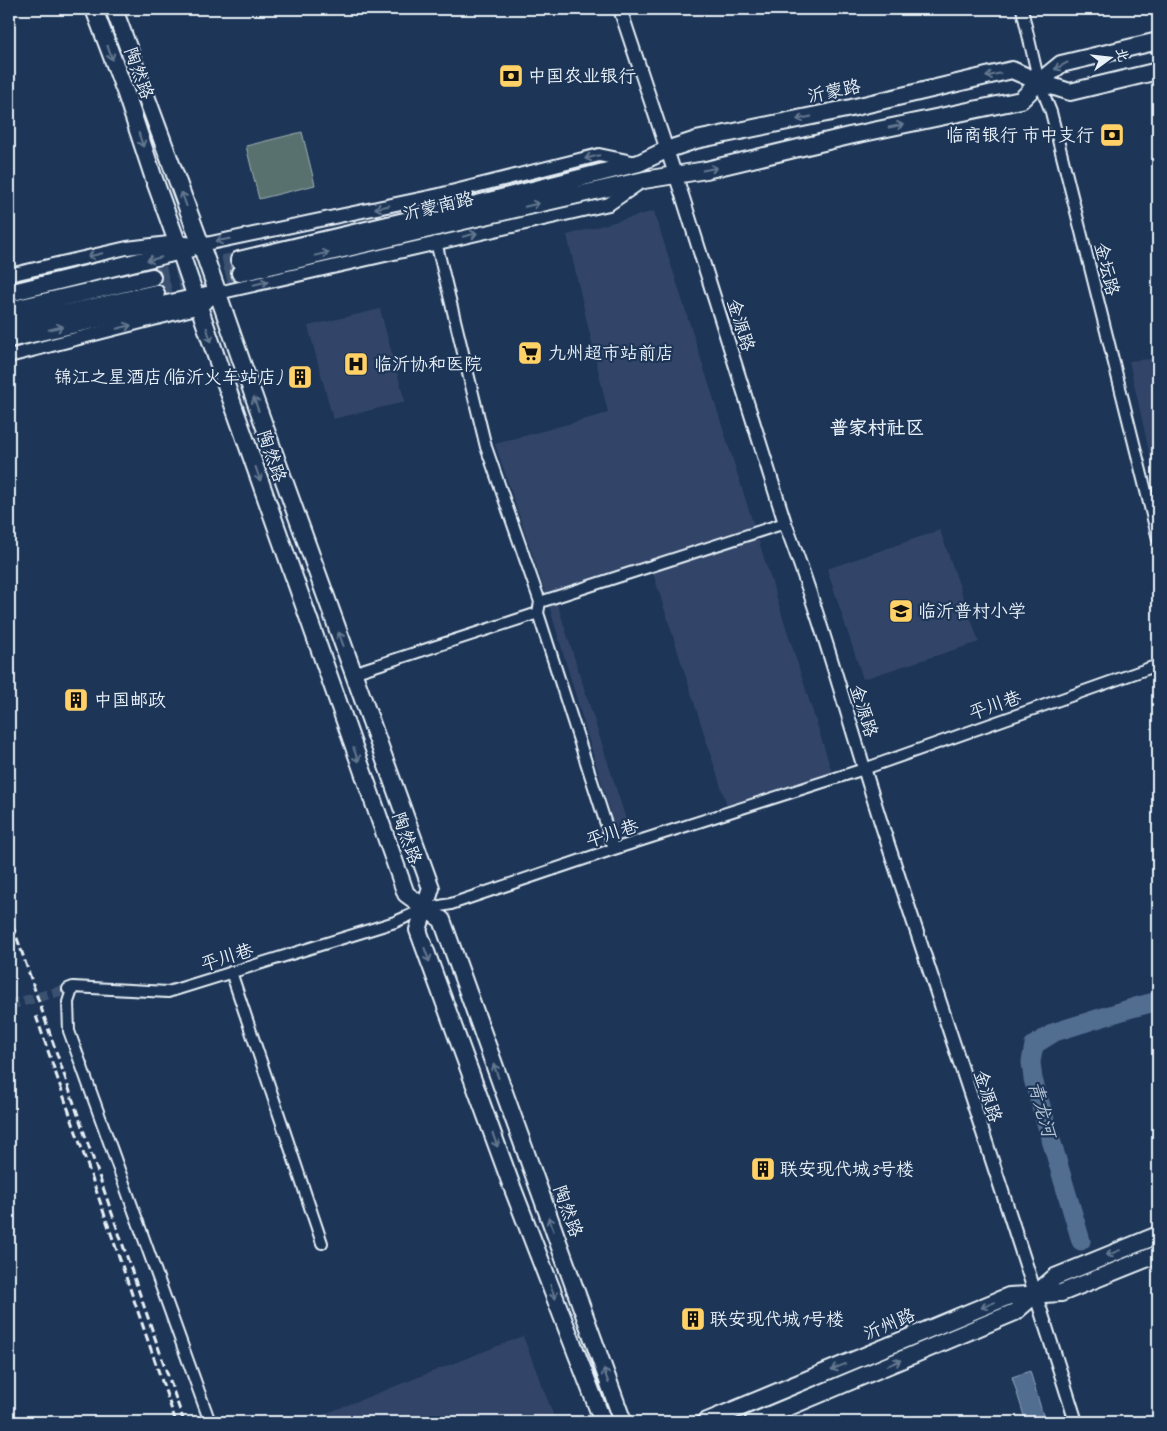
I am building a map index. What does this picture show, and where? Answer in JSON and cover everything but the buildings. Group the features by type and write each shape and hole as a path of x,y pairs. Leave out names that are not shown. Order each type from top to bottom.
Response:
{"main road":[{"name":"陶然路","path":"94,9 126,94 153,176 406,894 424,909 442,920 623,1422"},
{"name":"陶然路","path":"114,9 201,245 431,888 418,930 511,1184 603,1422"},
{"path":"644,180 706,170 849,136 1021,100 1038,82 1061,64 1158,41"},
{"name":"沂蒙路","path":"639,163 666,150 696,140 851,108 1012,70 1038,82 1070,92 1158,71"},
{"name":"沂蒙南路","path":"639,163 240,267 485,216 644,180"},
{"path":"9,293 179,247 201,245"},
{"path":"9,310 154,285 9,326"},
{"path":"9,339 198,302 218,293"},
{"path":"753,1422 1015,1312 1055,1277 1158,1235"},
{"name":"沂州路","path":"705,1422 1009,1296 1061,1293 1158,1254"}],"street":[{"name":"金源路","path":"620,9 675,174 785,523 802,568 864,769 1076,1422"},
{"name":"金坛路","path":"1022,9 1038,82 1051,112 1158,539"},
{"path":"201,245 439,195 599,155 639,163"},
{"path":"218,293 609,204 644,180"},
{"path":"436,242 486,447 540,602 538,613 614,849"},
{"path":"9,275 127,248 179,247"},
{"path":"9,356 198,302"},
{"path":"540,602 785,523"},
{"path":"353,673 538,613"},
{"name":"平川巷","path":"210,1422 69,1031 68,1002 70,988 168,992 395,922 424,909 451,904 614,849 864,769 1158,665"},
{"path":"231,972 322,1243"}],"shaded area":[{"path":"654,211 832,772 727,806 651,567 555,597 632,838 619,842 545,592 495,444 608,413 567,235"},
{"name":"临沂协和医院","path":"380,309 405,402 333,419 308,326"},
{"path":"1158,358 1158,483 1156,483 1129,361"},
{"path":"940,530 979,642 863,679 827,569"},
{"path":"523,1336 556,1422 304,1422"},
{"path":"1030,1371 1045,1422 1026,1422 1012,1377"}],"green space":[{"path":"302,132 315,185 259,199 246,146"}],"waterway":[{"name":"青龙河","path":"1081,1241 1033,1079 1031,1062 1034,1045 1055,1032 1158,1001"}],"tunnel":[{"path":"152,277 239,260"},
{"path":"156,293 240,273"},
{"path":"9,1005 68,989"}],"railway":[{"path":"9,915 184,1422"},
{"path":"36,1016 176,1422"}],"place":[{"name":"中国农业银行","path":"511,76"},
{"name":"临商银行 市中支行","path":"1112,135"},
{"name":"九州超市站前店","path":"530,353"},
{"name":"临沂协和医院","path":"356,364"},
{"name":"锦江之星酒店(临沂火车站店)","path":"300,377"},
{"name":"临沂普村小学","path":"901,611"},
{"name":"中国邮政","path":"76,700"},
{"name":"联安现代城3号楼","path":"763,1169"},
{"name":"联安现代城1号楼","path":"693,1319"}],"district":[{"name":"普家村社区","path":"877,427"}]}
